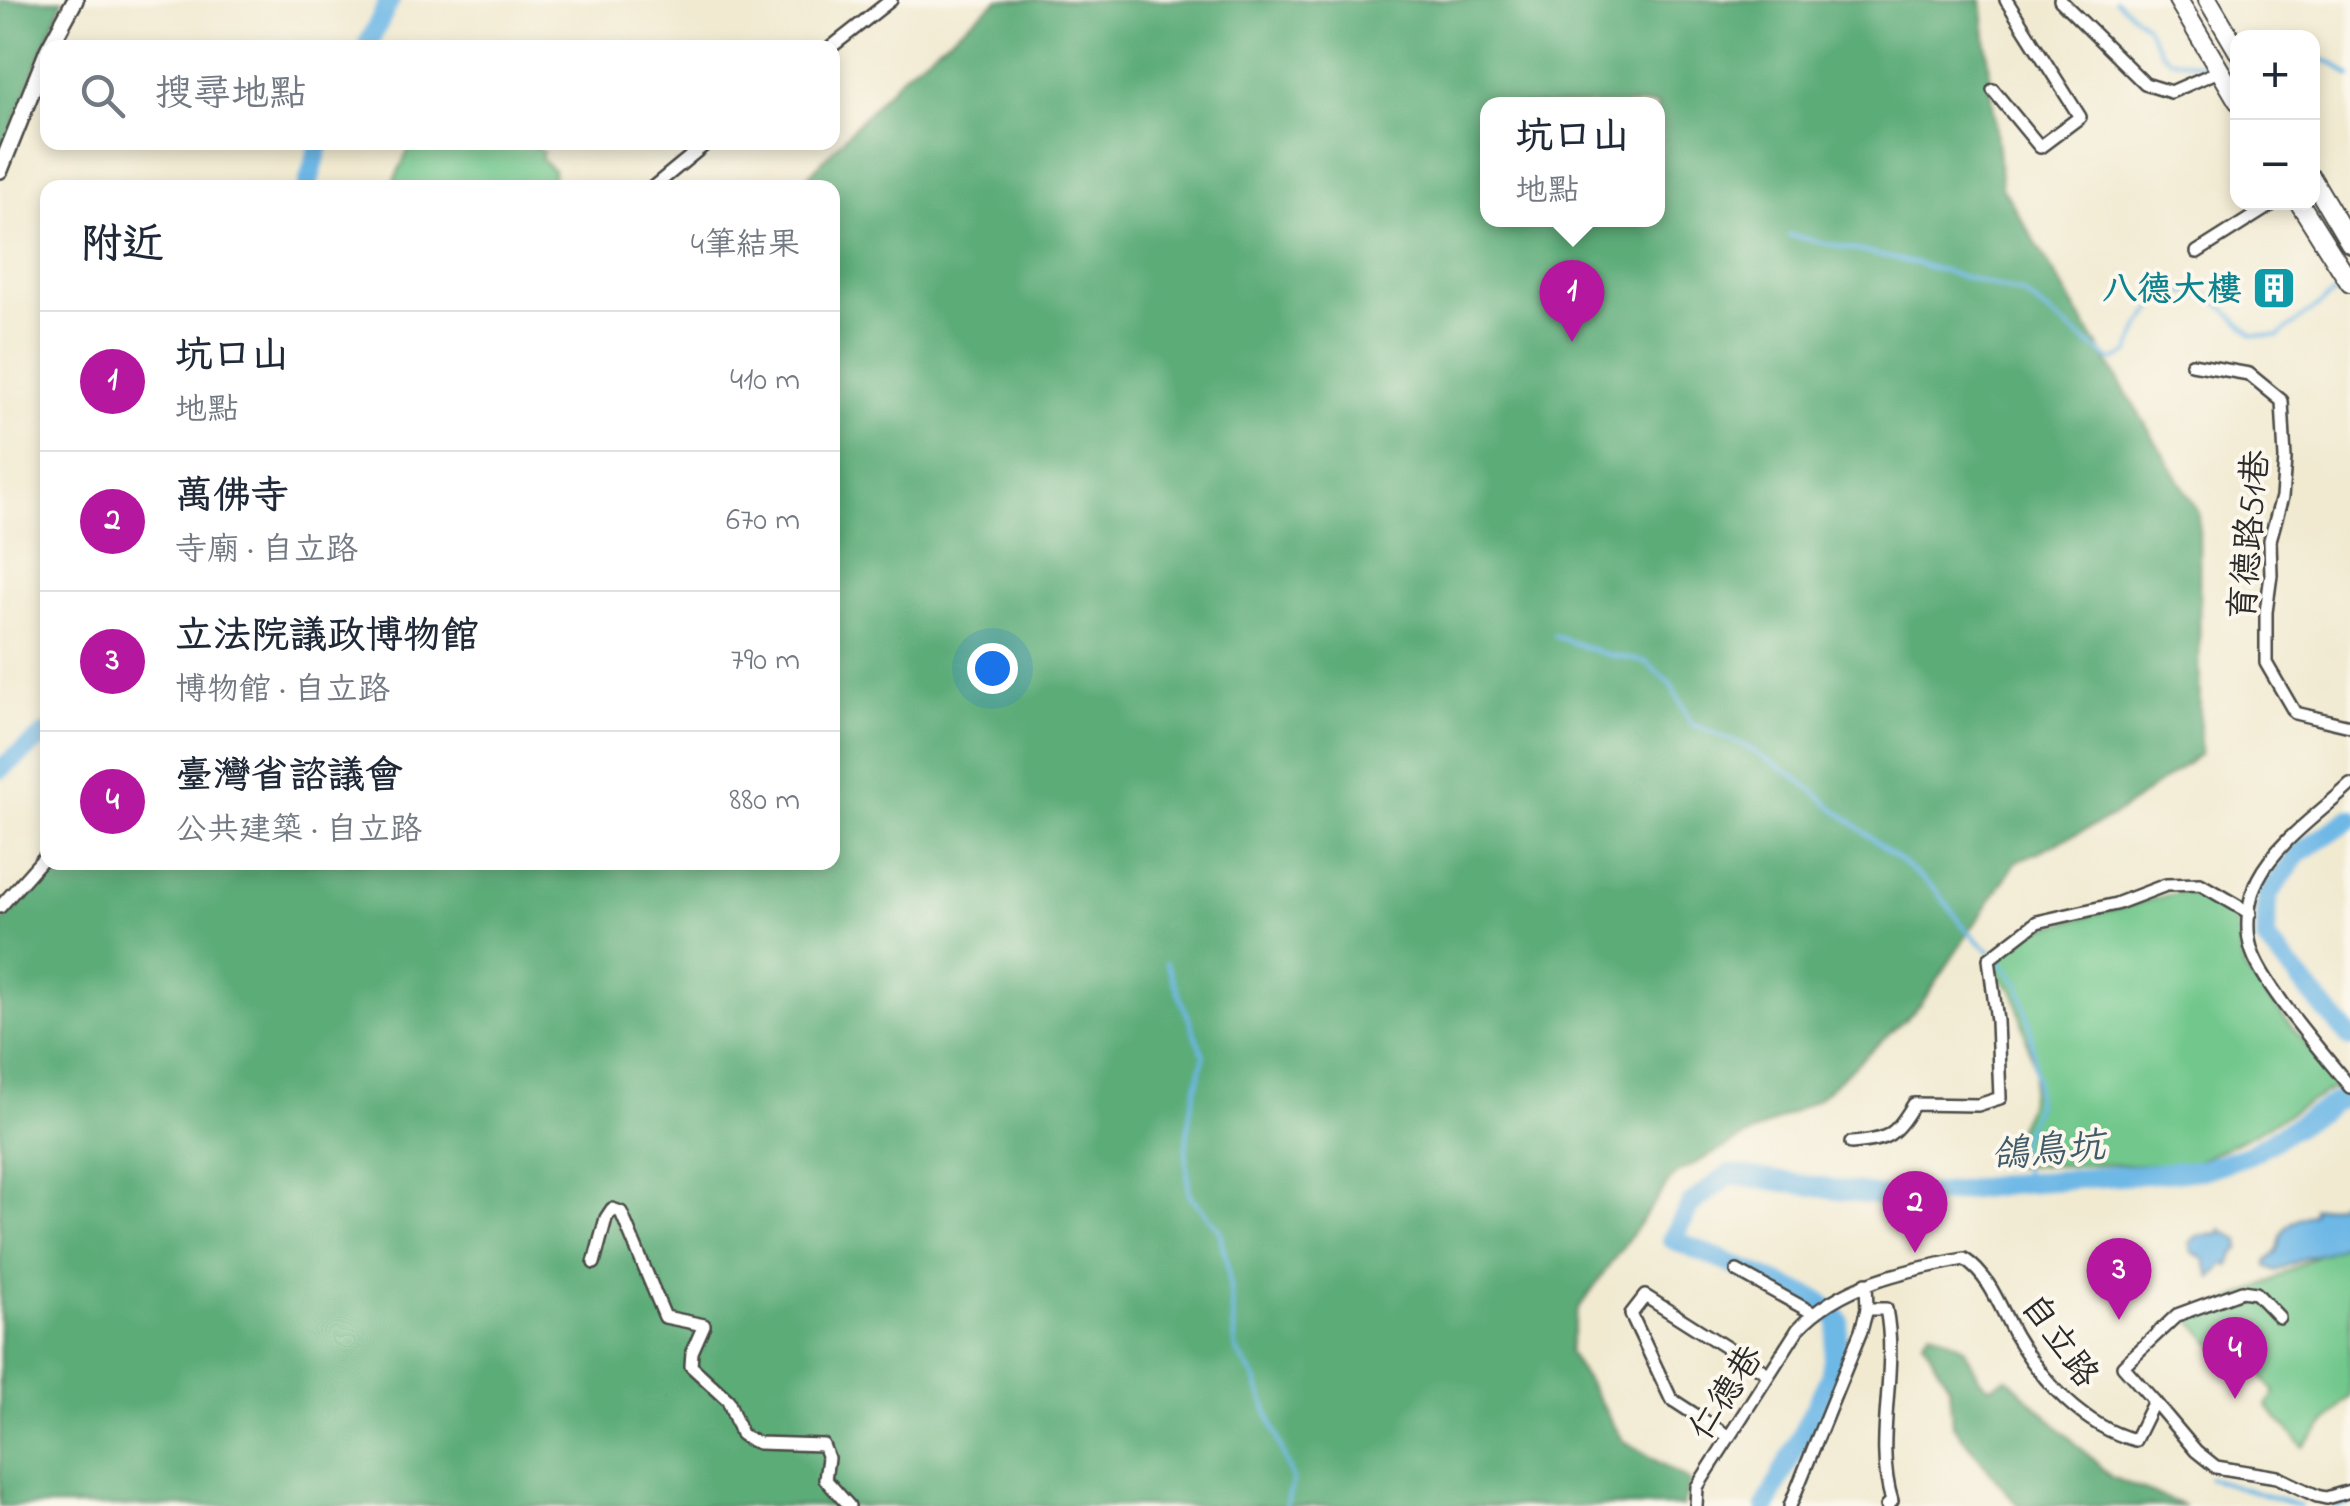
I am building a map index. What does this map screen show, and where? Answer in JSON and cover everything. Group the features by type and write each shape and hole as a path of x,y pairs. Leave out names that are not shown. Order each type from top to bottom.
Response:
{"main road":[{"path":"2178,0 2230,88"},
{"path":"2208,0 2230,37"},
{"path":"2320,193 2350,243"},
{"path":"2305,210 2350,283"}],"street":[{"path":"53,40 75,0"},
{"path":"840,40 890,0"},
{"path":"1993,90 2040,147 2080,117 2006,0"},
{"path":"2060,0 2145,84 2171,92 2220,71"},
{"path":"0,170 40,69"},
{"path":"662,180 698,150"},
{"path":"2197,252 2263,210"},
{"name":"育德路51巷","path":"2192,364 2249,374 2282,401 2285,458 2282,497 2270,540 2272,574 2266,612 2266,663 2295,713 2350,726"},
{"path":"2346,1082 2262,974 2251,950 2250,913 2258,880 2272,859 2350,786"},
{"path":"0,907 40,862"},
{"path":"1851,1144 1895,1133 1914,1104 1978,1105 2000,1098 1997,1022 1989,959 2037,922 2116,904 2166,886 2200,884 2250,913"},
{"path":"594,1264 606,1218 612,1210 621,1212 666,1317 704,1325 692,1352 691,1366 728,1400 742,1434 759,1443 823,1444 828,1458 826,1479 849,1506"},
{"name":"自立路","path":"1862,1285 1964,1259 1989,1283 2017,1338 2074,1408 2115,1434 2135,1440 2154,1402 2123,1366 2177,1315 2242,1291 2256,1292 2279,1317"},
{"path":"1737,1271 1817,1311 1862,1285 1867,1309 1861,1331 1790,1506"},
{"path":"1728,1436 1671,1399 1631,1314 1645,1296 1768,1374"},
{"path":"1867,1309 1886,1309 1892,1338 1886,1467 1892,1501 1887,1506"},
{"name":"仁德巷","path":"1696,1506 1697,1487 1728,1436 1798,1329 1817,1311"},
{"path":"2154,1402 2196,1452 2216,1467 2277,1477 2326,1498 2349,1492"}],"green space":[{"path":"0,0 63,0 47,40 40,40 40,57 0,156"},
{"path":"998,0 1982,0 2002,187 2199,513 2200,754 2112,817 2016,862 1920,1006 1818,1099 1675,1174 1578,1309 1569,1352 1623,1440 1690,1481 1683,1506 0,1506 0,924 48,870 840,870 840,180 805,180 833,150 840,150 840,142 905,73"},
{"path":"409,150 540,150 541,159 553,170 553,180 394,180"},
{"path":"2184,891 2231,909 2244,968 2339,1085 2192,1164 2014,1166 2012,1142 2027,1108 2035,1071 2014,992 1990,966 2034,930"},
{"path":"2350,1237 2350,1396 2303,1447 2267,1406 2275,1392 2247,1359 2231,1365 2190,1319 2256,1289"},
{"path":"1931,1330 1964,1347 1980,1379 1990,1387 2007,1378 2111,1477 2185,1506 2018,1506 1952,1424 1949,1386 1923,1340"}],"water":[{"path":"2350,1193 2350,1233 2342,1244 2276,1271 2267,1267 2290,1224 2314,1212 2313,1208 2335,1205"},
{"path":"2220,1229 2239,1240 2240,1249 2229,1266 2225,1263 2212,1278 2204,1259 2192,1252 2189,1243 2197,1236 2219,1234"}],"waterway":[{"path":"370,40 390,0"},
{"path":"2115,0 2145,24 2160,51 2170,59 2207,65"},
{"path":"2320,59 2350,76"},
{"path":"309,180 318,150"},
{"path":"1789,235 1922,265 2023,294 2112,361 2129,353 2140,327 2167,289 2213,298 2253,335 2278,336 2335,293 2350,294"},
{"path":"1554,636 1605,654 1646,662 1671,684 1691,724 1743,745 1797,778 1935,889 1967,931 1991,952"},
{"path":"0,769 40,739"},
{"name":"鴿鳥坑","path":"2350,819 2299,853 2267,896 2266,940 2350,1038"},
{"path":"1998,958 2019,984 2030,1025 2035,1109 2019,1142 2026,1183"},
{"path":"1166,963 1204,1056 1190,1111 1186,1149 1189,1194 1219,1229 1228,1269 1236,1350 1255,1378 1293,1481 1286,1506"},
{"name":"鴿鳥坑","path":"1766,1506 1830,1377 1839,1320 1819,1301 1672,1239 1691,1204 1730,1174 1900,1199 2008,1184 2202,1170 2250,1154 2344,1097 2350,1089"},
{"path":"2209,1478 2300,1506"},
{"path":"2337,1506 2350,1503"}],"place":[{"name":"八德大樓","path":"2274,288"},
{"name":"坑口山","path":"1572,342"},
{"name":"萬佛寺","path":"1915,1253"},
{"name":"立法院議政博物館","path":"2119,1320"},
{"name":"臺灣省諮議會","path":"2235,1399"}]}
